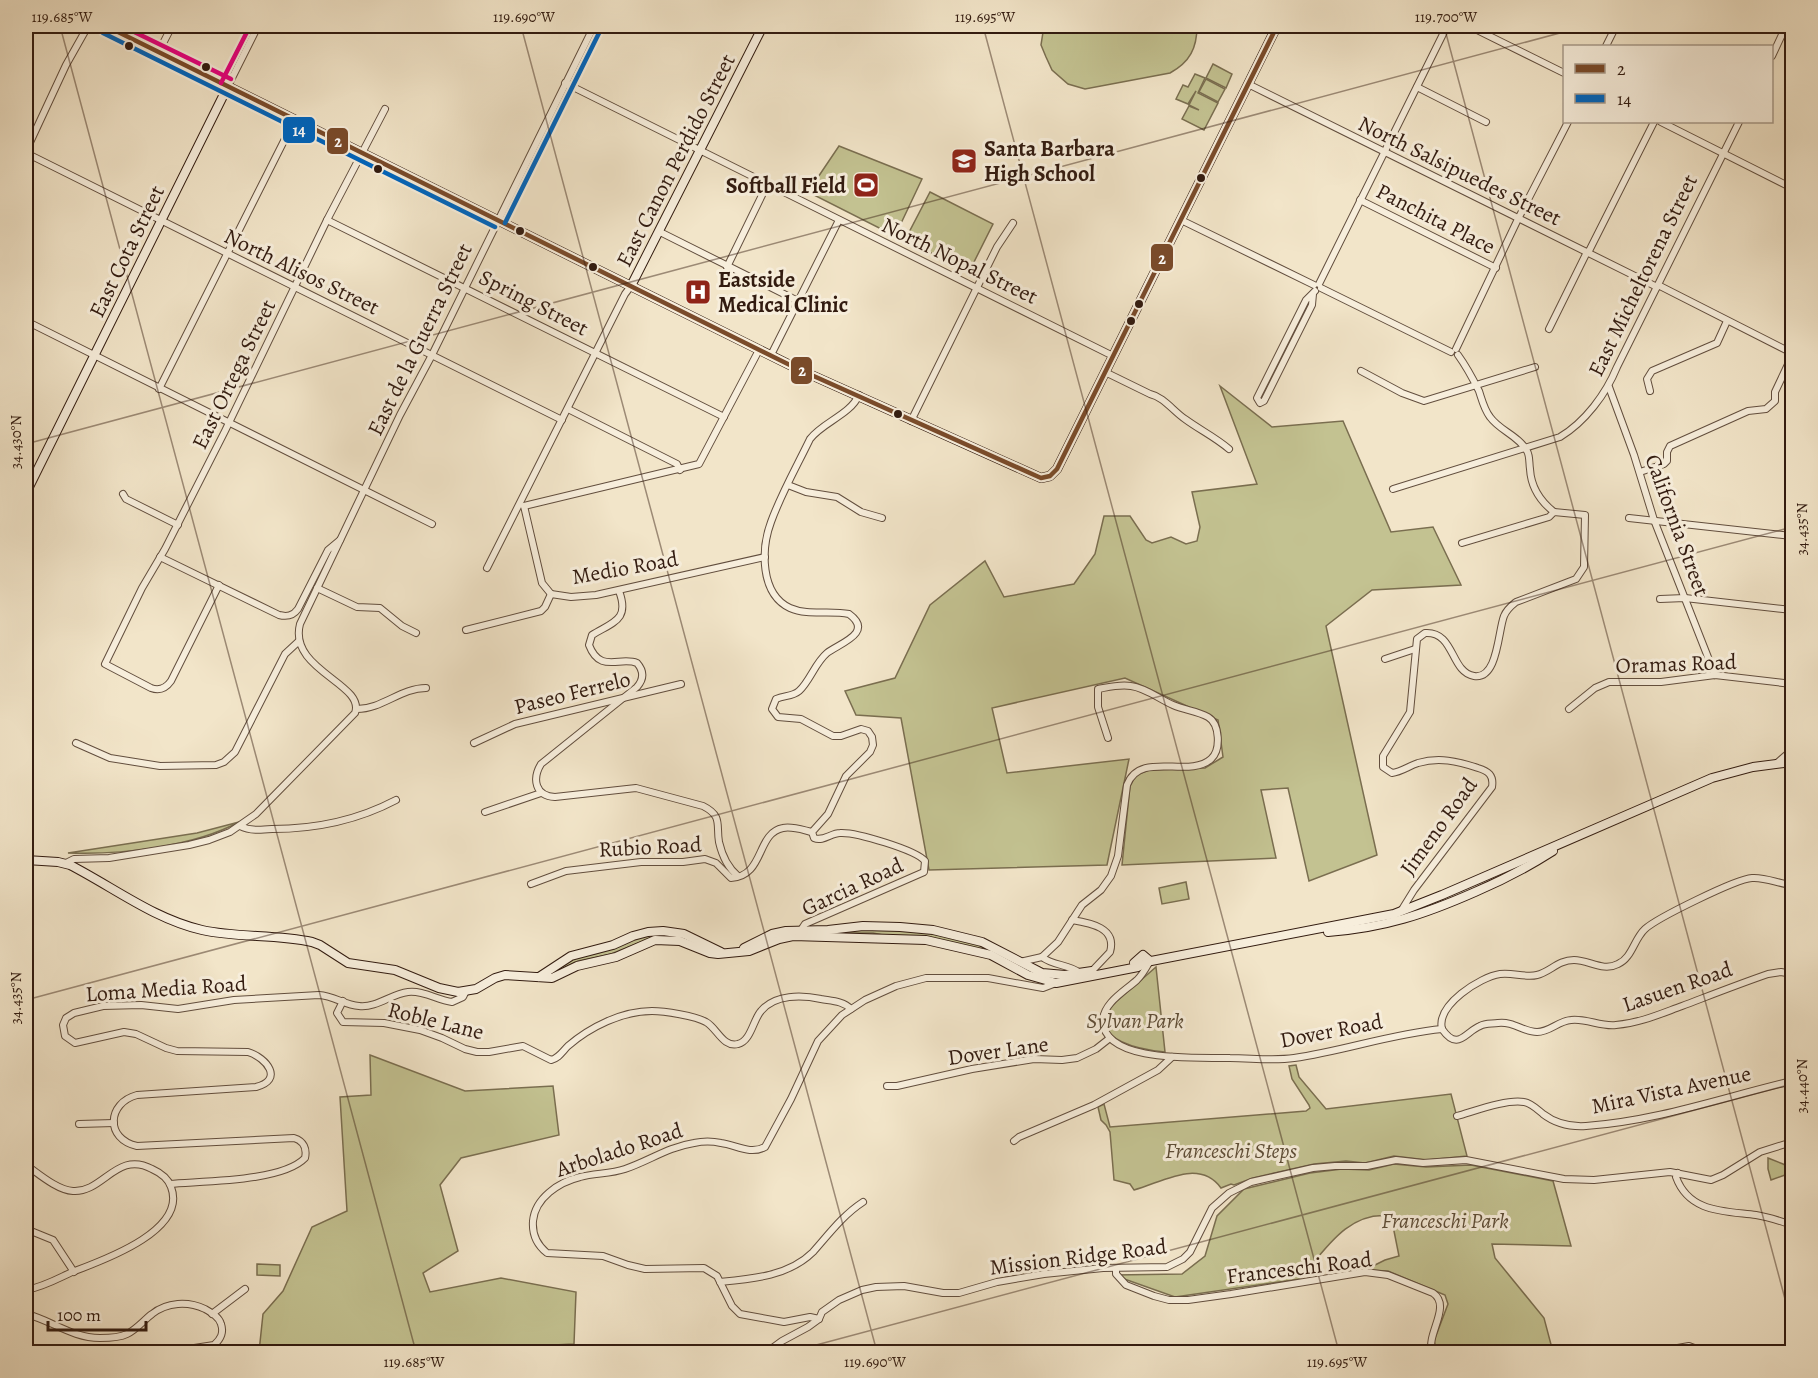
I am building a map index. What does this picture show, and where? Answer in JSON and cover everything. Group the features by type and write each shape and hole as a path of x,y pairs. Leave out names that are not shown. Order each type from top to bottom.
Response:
{"street":[{"path":"26,152 71,54 88,26"},
{"path":"106,26 759,350 1035,477 1044,478 1057,469 1277,26"},
{"path":"159,51 172,26"},
{"name":"East Cota Street","path":"26,491 258,26"},
{"name":"East de la Guerra Street","path":"76,743 110,758 143,765 212,765 224,762 235,752 281,660 290,647 299,641 299,627 399,416 432,355 594,26"},
{"name":"East Canon Perdido Street","path":"487,568 522,505 595,352 660,232 763,26"},
{"path":"1316,289 1306,300 1257,399 1260,403 1264,401 1312,305 1316,289 1447,26"},
{"path":"1468,26 1563,73"},
{"path":"1606,45 1616,26"},
{"path":"1773,54 1786,26"},
{"name":"North Nopal Street","path":"565,84 1113,356"},
{"name":"North Salsipuedes Street","path":"1248,84 1658,286 1792,355"},
{"path":"1417,87 1486,122"},
{"name":"East Ortega Street","path":"219,585 166,687 151,688 105,664 142,588 178,525 296,288 327,220 384,109"},
{"path":"159,389 295,120"},
{"path":"1455,352 1518,219 1567,123"},
{"path":"1549,329 1653,123"},
{"path":"1663,123 1792,188"},
{"name":"East Micheltorena Street","path":"1393,489 1560,438 1571,431 1609,387 1738,123"},
{"name":"North Alisos Street","path":"26,152 562,420"},
{"path":"727,267 767,185"},
{"name":"Panchita Place","path":"1360,200 1496,268"},
{"name":"Spring Street","path":"327,220 724,417"},
{"path":"771,355 839,220"},
{"path":"1181,220 1316,289 1455,352 1476,386 1490,417 1516,437 1526,448 1529,456 1530,476 1544,505 1554,512 1585,515 1584,567 1581,574 1573,580 1516,602 1510,607 1504,617 1493,663 1488,672 1475,677 1466,673 1447,644 1432,633 1425,633 1419,637 1415,649 1384,659"},
{"path":"911,421 997,247 1013,223"},
{"path":"660,232 798,301"},
{"path":"26,321 432,524"},
{"path":"1650,391 1647,379 1652,371 1717,343 1727,321"},
{"path":"551,594 545,590 542,583 522,505 696,466 701,461 759,350"},
{"path":"1640,472 1664,464 1667,461 1666,453 1670,446 1748,411 1766,409 1775,402 1775,392 1792,355"},
{"path":"1361,371 1420,401 1432,400 1535,368"},
{"path":"1105,372 1157,396 1182,418 1229,449"},
{"name":"California Street","path":"1609,387 1640,472 1654,520 1715,675"},
{"path":"485,812 541,793 555,797 625,788 640,789 711,810 718,821 720,846 728,865 738,876 748,873 769,838 776,831 789,827 812,832 828,814 846,776 870,752 873,745 872,737 868,731 861,729 833,736 801,719 781,719 773,712 773,705 776,699 791,695 800,689 822,657 849,640 856,632 857,625 849,614 802,612 781,603 767,582 765,557 771,520 813,436 854,404 859,396"},
{"path":"568,409 677,464 680,470"},
{"path":"788,485 806,492 837,497 861,512 882,518"},
{"path":"123,494 126,499 178,525"},
{"path":"1462,543 1549,517 1554,512"},
{"path":"1629,518 1792,536"},
{"name":"East de la Guerra Street","path":"219,585 279,615 294,614 328,550 341,540"},
{"path":"160,557 219,585"},
{"name":"Medio Road","path":"466,630 541,610 545,607 551,594 584,597 619,591 765,557"},
{"path":"317,588 357,607 380,608 402,626 416,633"},
{"path":"541,793 535,777 541,764 637,687 642,680 639,665 630,660 616,663 604,662 592,652 589,642 592,635 610,625 622,613 623,601 619,591"},
{"path":"1660,599 1685,598 1792,610"},
{"path":"299,641 311,663 353,696 357,709"},
{"name":"Jimeno Road","path":"1401,912 1414,890 1491,787 1493,780 1491,774 1486,770 1455,761 1430,761 1392,773 1383,767 1383,756 1410,712 1413,701 1415,649"},
{"name":"Oramas Road","path":"1569,709 1595,688 1610,682 1661,682 1715,675 1792,684"},
{"name":"Paseo Ferrelo","path":"474,743 515,724 681,684"},
{"path":"1020,962 1042,957 1058,942 1082,905 1104,886 1118,856 1127,784 1132,775 1148,767 1201,764 1210,759 1217,747 1216,730 1209,717 1173,705 1143,689 1130,686 1098,689 1098,707 1108,738"},
{"path":"66,863 74,859 118,857 202,842 223,835 256,814 351,719 357,709 372,706 408,690 426,688"},
{"path":"1777,763 1792,750"},
{"path":"739,952 772,934 786,931 870,926 926,929 982,942 997,948 1034,970 1047,974 1080,973 1150,961 1381,918 1401,912 1712,778 1744,769 1792,762"},
{"path":"240,826 252,830 312,827 372,812 396,800"},
{"name":"Garcia Road","path":"801,930 805,924 924,872 926,868 923,858 897,847 845,833 832,834 817,840 812,836 812,832"},
{"path":"1302,933 1341,931 1389,924 1414,917 1514,875 1566,842"},
{"name":"Rubio Road","path":"531,884 566,871 641,862 705,859 716,862 730,878 738,876"},
{"path":"26,860 66,863 147,907 192,927 215,932 312,942 348,963 395,970 456,992 476,989 505,975 538,977 575,955 653,931 684,934 728,954 751,951 779,939 793,936 922,939 991,955 1028,975 1056,983 1129,969 1150,961"},
{"path":"1443,1029 1441,1023 1448,1008 1467,989 1487,977 1503,974 1535,976 1569,960 1581,960 1612,967 1626,958 1638,937 1649,926 1727,886 1752,878 1792,885"},
{"path":"1072,920 1104,930 1111,938 1110,952 1094,966 1092,971"},
{"path":"1042,957 1048,962 1075,969 1080,973"},
{"path":"1110,1038 1103,1025 1106,1008 1141,976 1150,961"},
{"name":"Lasuen Road","path":"1443,1029 1450,1038 1457,1040 1484,1024 1511,1023 1538,1032 1573,1020 1605,1025 1631,1023 1768,974 1781,972 1792,974"},
{"name":"Arbolado Road","path":"720,1282 714,1273 705,1268 645,1269 603,1256 547,1253 534,1236 532,1224 536,1209 545,1196 565,1182 582,1176 624,1169 670,1148 705,1142 724,1143 750,1151 765,1147 818,1041 833,1023 851,1009 890,988 926,978 988,978 1043,988 1056,983"},
{"name":"Loma Media Road","path":"114,1123 117,1108 130,1097 256,1087 265,1084 269,1078 269,1067 262,1058 248,1052 177,1051 128,1032 117,1032 85,1042 74,1042 67,1038 63,1028 66,1018 74,1013 117,1005 178,1009 228,1001 319,995 365,1006 411,992 453,1002 463,997 466,991"},
{"name":"Roble Lane","path":"343,1001 337,1013 339,1020 343,1022 384,1023 420,1030 477,1052 523,1046 551,1060 556,1059 569,1046 605,1022 646,1012 655,1011 703,1020 726,1042 737,1045 746,1039 764,1008 791,997 805,996 839,1002 851,1009"},
{"name":"Dover Road","path":"1110,1038 1120,1045 1144,1053 1172,1057 1291,1059 1383,1038 1443,1029"},
{"name":"Dover Lane","path":"887,1086 903,1085 972,1069 1034,1059 1072,1059 1092,1052 1110,1038"},
{"path":"1014,1141 1094,1105 1158,1070 1172,1057"},
{"name":"Mira Vista Avenue","path":"1457,1116 1522,1102 1530,1104 1558,1123 1587,1126 1686,1109 1792,1081"},
{"path":"79,1125 114,1123 123,1140 137,1146 290,1137 300,1141 306,1149 305,1158 300,1163 270,1173 237,1179 170,1184"},
{"name":"Mission Ridge Road","path":"767,1353 819,1319 822,1312 839,1300 856,1292 876,1287 904,1286 943,1293 959,1293 1019,1277 1077,1270 1158,1268 1176,1263 1190,1252 1212,1208 1229,1193 1251,1182 1313,1168 1366,1166 1396,1160 1424,1163 1466,1160 1580,1181 1658,1172 1678,1173 1702,1179 1717,1178 1760,1152 1792,1142"},
{"path":"26,1165 62,1188 74,1191 86,1189 114,1170 135,1164 156,1170 166,1178 173,1193 171,1209 156,1229 115,1255 39,1287 26,1290"},
{"path":"1678,1173 1676,1177 1681,1188 1705,1207 1718,1212 1757,1215 1792,1225"},
{"path":"819,1319 810,1317 784,1322 742,1316 732,1306 720,1282 755,1278 788,1270 806,1258 845,1216 863,1202"},
{"path":"26,1229 48,1236 53,1240 74,1272"},
{"name":"Franceschi Road","path":"1116,1268 1116,1274 1126,1285 1154,1296 1179,1300 1365,1272 1388,1275 1438,1297 1441,1304 1430,1340 1432,1353"},
{"path":"212,1314 245,1289"},
{"path":"26,1314 79,1335 99,1338 128,1333 154,1312 171,1305 197,1306 218,1319 222,1326 222,1334 217,1343 208,1347 168,1353"},
{"path":"1655,1353 1689,1346 1705,1353"}],"green space":[{"path":"1044,26 1197,26 1196,41 1191,54 1183,64 1170,73 1085,89 1068,84 1052,70 1041,45"},
{"path":"1213,64 1232,74 1226,88 1206,78"},
{"path":"1195,74 1205,78 1198,93 1218,103 1204,130 1182,119 1189,106 1199,110 1189,105 1196,91 1188,104 1176,99 1183,85 1188,87"},
{"path":"1206,79 1225,89 1218,102 1199,92"},
{"name":"Softball Field","path":"839,146 922,179 895,236 808,192"},
{"path":"930,192 993,224 969,272 905,240"},
{"path":"1220,386 1272,427 1343,421 1391,532 1433,527 1461,585 1372,590 1326,626 1377,855 1309,881 1288,788 1261,790 1276,858 1122,865 1130,786 1136,775 1149,770 1205,768 1223,757 1218,720 1125,678 992,708 1007,773 1129,759 1107,865 929,870 901,718 856,715 845,691 895,678 930,605 985,561 1004,597 1074,584 1095,554 1104,516 1130,516 1146,540 1152,543 1171,537 1186,544 1197,541 1200,527 1192,492 1257,484"},
{"path":"239,822 200,838 156,848 110,853 68,853 197,833"},
{"path":"1186,882 1189,899 1162,904 1159,888"},
{"path":"852,929 915,930 973,942 1005,959 873,933 829,933"},
{"path":"650,933 691,939 651,938 611,954 578,961 552,975 552,972 567,960"},
{"name":"Sylvan Park","path":"1156,967 1165,1052 1122,1042 1106,1029 1105,1019 1109,1008"},
{"path":"370,1055 465,1091 553,1086 559,1135 461,1158 440,1185 458,1251 423,1273 430,1292 501,1278 576,1292 574,1344 414,1352 259,1352 263,1314 283,1291 312,1227 347,1211 340,1097 371,1095"},
{"name":"Franceschi Steps","path":"1296,1065 1299,1077 1326,1109 1451,1094 1467,1156 1427,1160 1394,1156 1365,1163 1346,1161 1314,1164 1221,1188 1212,1179 1191,1173 1134,1190 1130,1184 1114,1180 1110,1132 1101,1120 1098,1107 1104,1104 1110,1127 1306,1111 1310,1108 1309,1105 1292,1079 1289,1066"},
{"path":"1768,1158 1792,1170 1792,1175 1771,1180"},
{"name":"Franceschi Park","path":"1394,1164 1426,1167 1471,1165 1553,1181 1571,1246 1492,1244 1495,1258 1544,1318 1553,1352 1437,1352 1434,1341 1448,1304 1445,1295 1388,1271 1365,1270 1399,1256 1391,1216 1362,1219 1350,1226 1328,1245 1300,1279 1175,1297 1113,1275 1182,1274 1205,1256 1217,1216 1244,1189 1310,1173 1342,1169 1369,1170"},
{"path":"257,1264 280,1265 280,1276 257,1275"}],"transit line":[{"name":"2","path":"106,26 798,369 1041,478 1050,476 1057,469 1277,26"},
{"path":"122,26 231,79"},
{"path":"221,83 250,26"},
{"name":"14","path":"505,223 601,29"},
{"name":"14","path":"103,33 495,227"}],"place":[{"name":"Santa Barbara High School","path":"964,161"},
{"name":"Softball Field","path":"866,185"},
{"name":"Eastside Medical Clinic","path":"698,292"}]}
